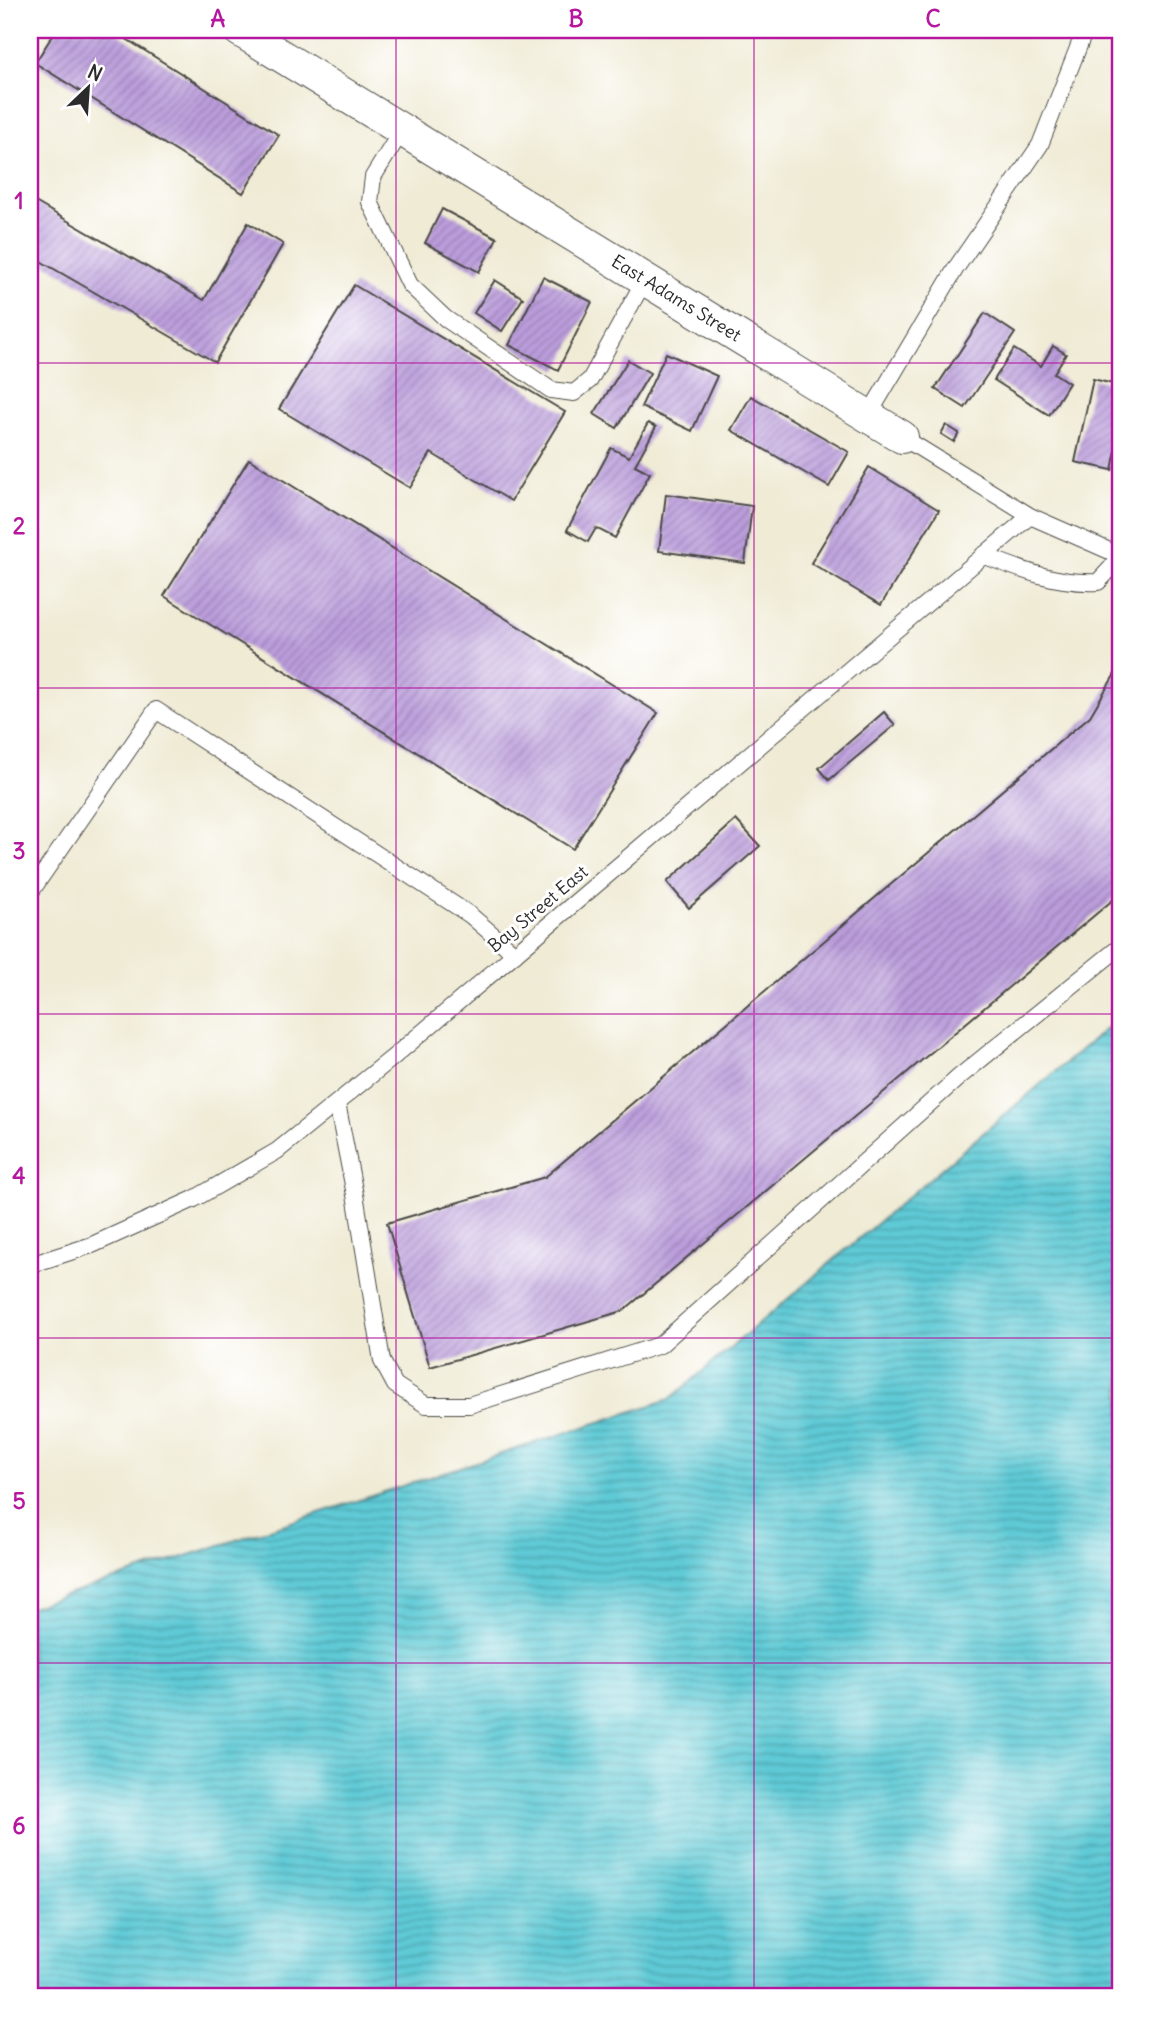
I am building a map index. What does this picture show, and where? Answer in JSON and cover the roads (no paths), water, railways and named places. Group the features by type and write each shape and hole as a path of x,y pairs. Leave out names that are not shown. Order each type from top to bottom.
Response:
{"street":[{"name":"East Adams Street","path":"239,30 902,437"}],"lane":[{"path":"868,416 956,268 1040,145 1085,30"},
{"path":"402,130 373,177 370,202 410,285 446,319 551,390 573,393 590,380 645,279"},
{"name":"East Adams Street","path":"902,437 1030,516 1120,553"},
{"name":"Bay Street East","path":"30,1265 92,1245 194,1199 277,1151 515,954 1030,516"},
{"path":"983,555 1027,572 1076,583 1098,582 1120,553"},
{"path":"30,893 156,710 470,915 515,954"},
{"path":"337,1103 382,1361 395,1385 426,1405 469,1405 660,1345 959,1077 1121,946"}],"water":[{"path":"1121,1016 1121,1997 30,1997 30,1607 670,1399"}]}
